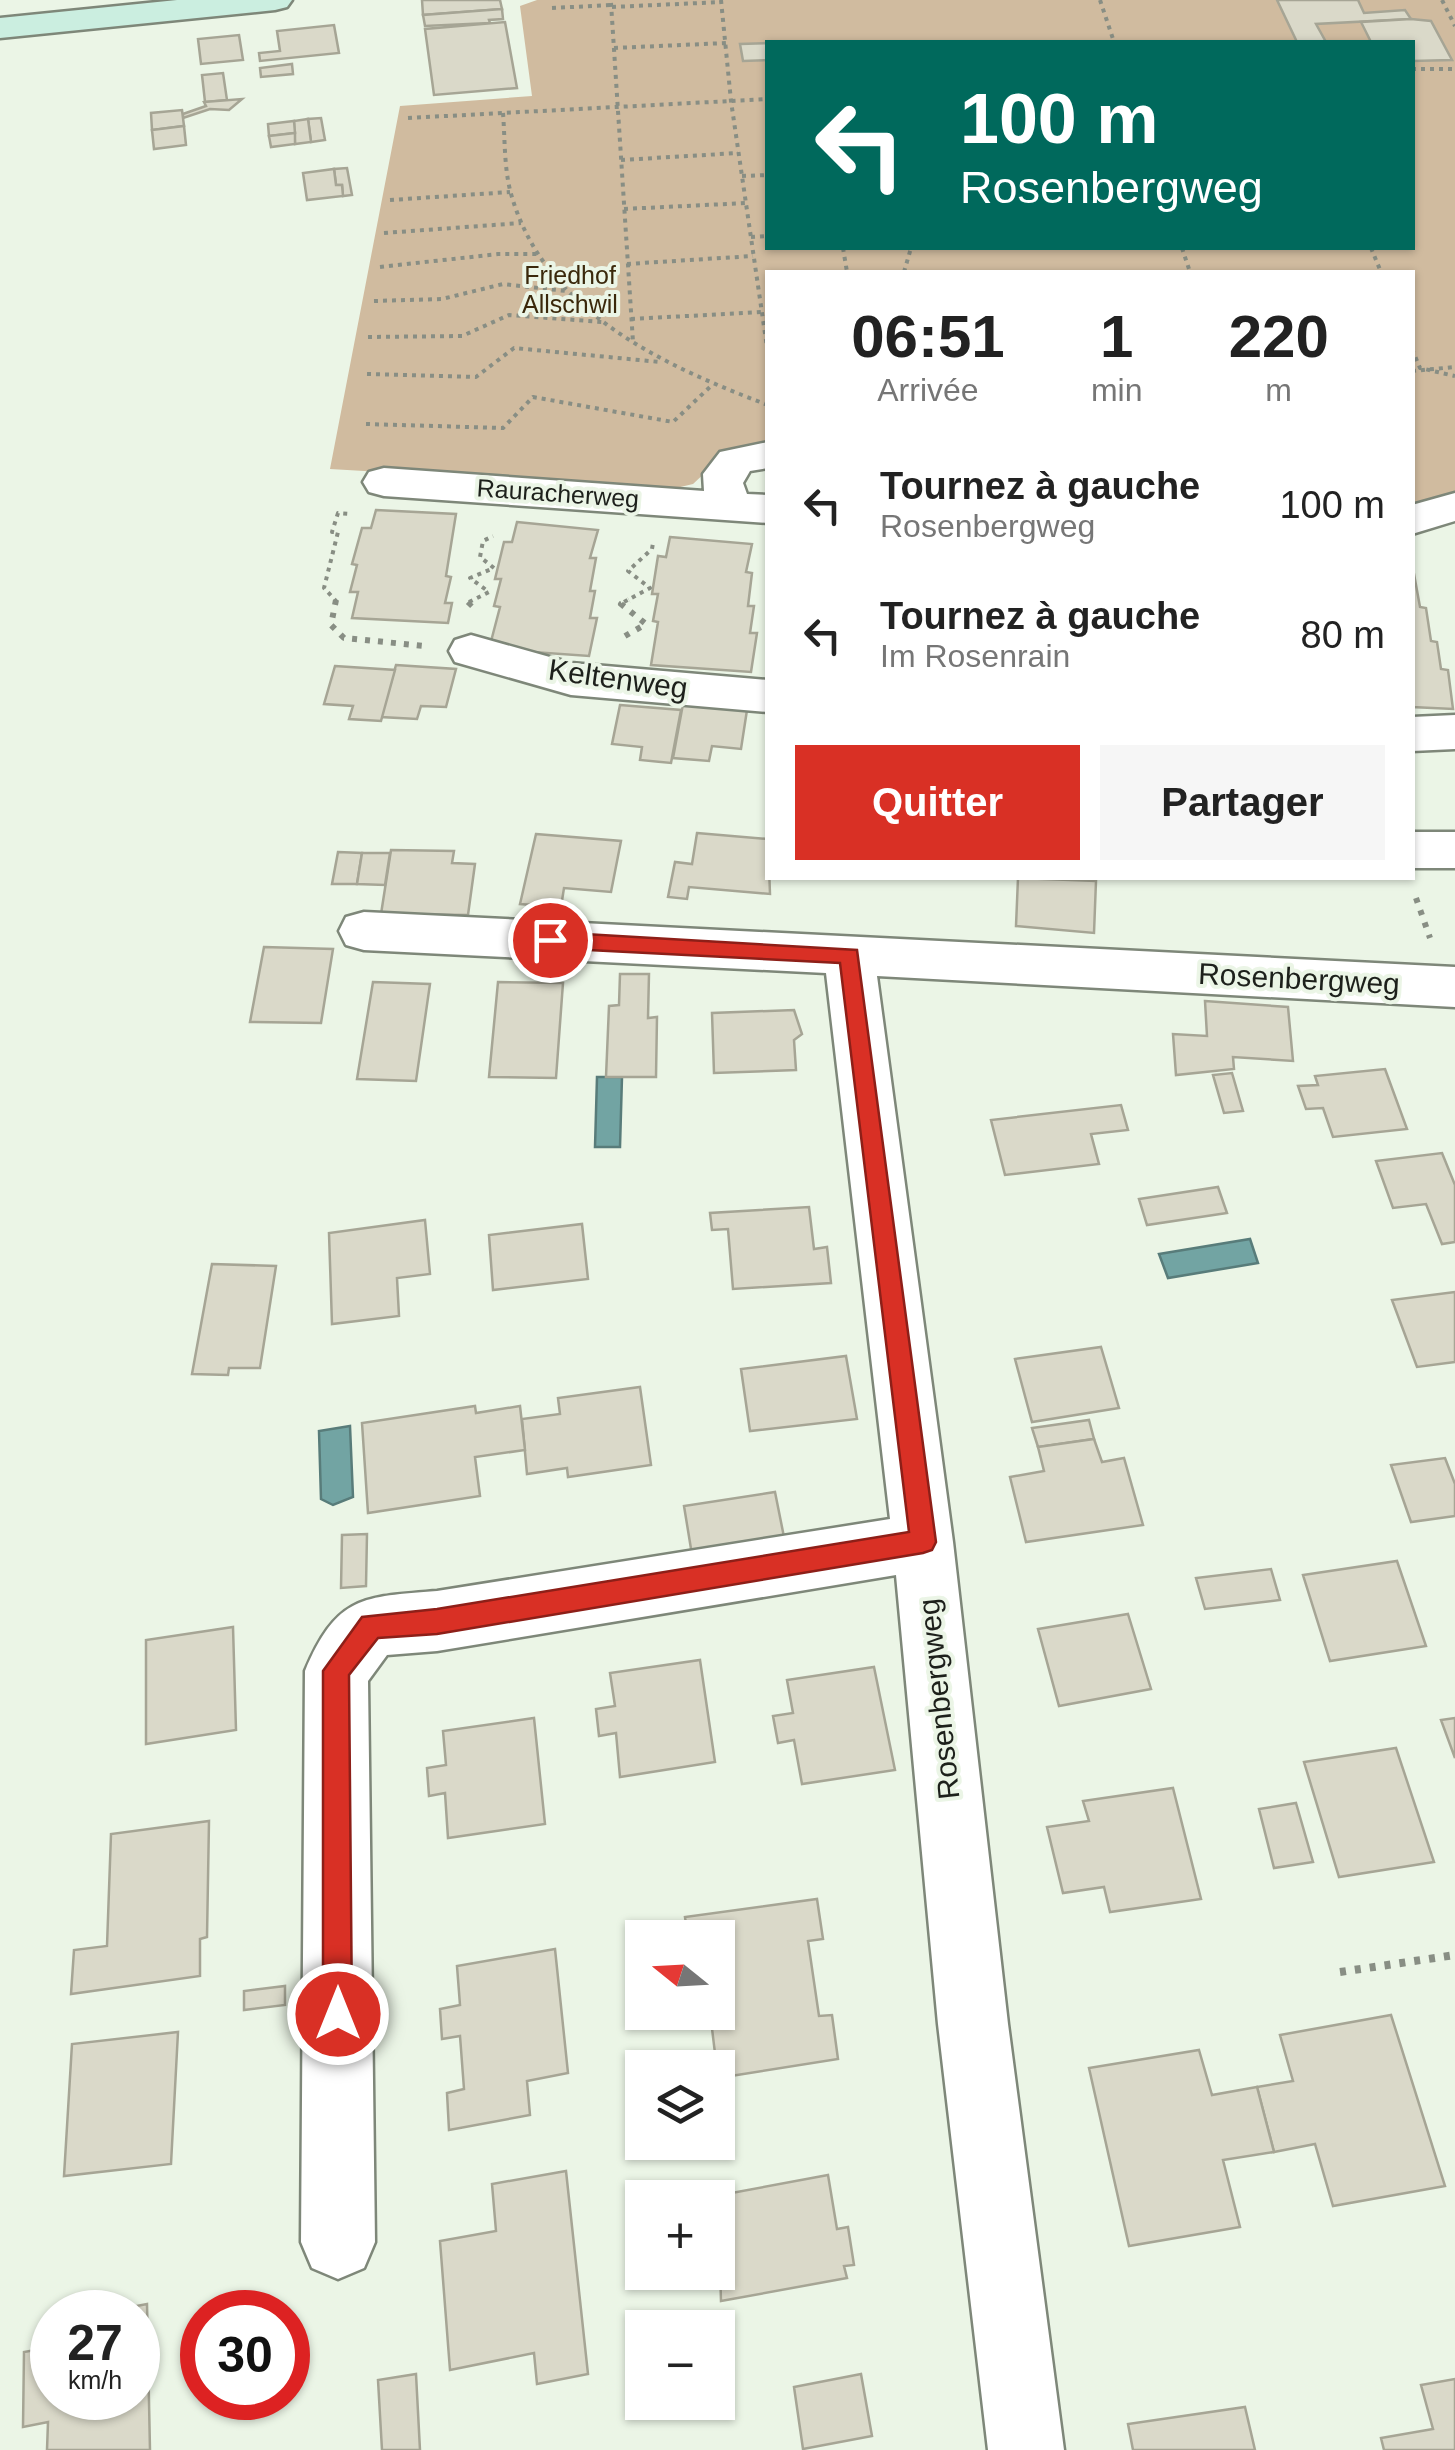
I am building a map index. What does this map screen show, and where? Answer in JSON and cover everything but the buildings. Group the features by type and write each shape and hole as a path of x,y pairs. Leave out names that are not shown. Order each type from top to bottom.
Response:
{"main road":[{"path":"0,28 275,0"}],"street":[{"name":"Rauracherweg","path":"750,507 722,491 722,476 733,462 749,455 765,455"},
{"name":"Rauracherweg","path":"392,482 750,507"},
{"path":"1415,519 1455,506"},
{"name":"Keltenweg","path":"471,651 571,679 765,696"},
{"path":"1415,734 1455,732"},
{"path":"1415,850 1455,850"},
{"path":"364,931 850,955"},
{"name":"Rosenbergweg","path":"1026,2450 972,2024 923,1542 850,955 1455,987"},
{"path":"338,2242 336,1671 371,1626 437,1622 923,1542"}],"path":[{"path":"1100,0 1113,40"},
{"path":"1442,0 1455,26"},
{"path":"552,8 721,1 731,101 765,329"},
{"path":"611,5 633,343"},
{"path":"614,48 726,43"},
{"path":"1415,70 1455,68"},
{"path":"408,118 765,99"},
{"path":"503,112 510,192 521,223 538,254 568,292 602,322 666,362 712,385 765,404"},
{"path":"620,160 738,153"},
{"path":"742,176 765,176"},
{"path":"390,200 510,192"},
{"path":"624,209 746,202"},
{"path":"384,233 521,223"},
{"path":"750,237 765,236"},
{"path":"380,267 431,264 497,251 538,254"},
{"path":"627,264 754,256"},
{"path":"374,301 442,299 503,284 568,292"},
{"path":"760,298 765,298"},
{"path":"630,319 762,312"},
{"path":"368,337 462,336 509,315 602,322"},
{"path":"367,374 476,377 514,348 666,362"},
{"path":"1415,356 1420,368"},
{"path":"1415,370 1455,366"},
{"path":"1420,368 1455,376"},
{"path":"366,424 504,428 533,397 673,422 712,385"},
{"path":"392,482 394,500 368,504 363,515 338,513 332,532 338,532 324,588 336,601 331,626 344,638 471,651"},
{"path":"471,651 453,631 482,619 466,604 489,592 470,578 494,568 480,557 483,541 500,532 512,489"},
{"path":"594,681 597,666 639,670 642,650 624,636 646,624 621,604 650,588 628,571 652,549 660,499"},
{"path":"1340,1972 1455,1955"}],"green space":[{"name":"Friedhof Allschwil","path":"537,0 1455,0 1455,493 1415,504 1415,270 765,270 765,444 724,455 693,484 672,489 330,469 400,106 532,96 520,6"}],"water":[{"path":"597,1077 622,1077 620,1147 595,1147"},
{"path":"1250,1239 1258,1263 1168,1278 1159,1254"},
{"path":"350,1426 353,1497 333,1505 321,1499 319,1431"}],"route":[{"path":"338,2014 336,1671 371,1626 437,1622 923,1542 850,955 550,940"}]}
